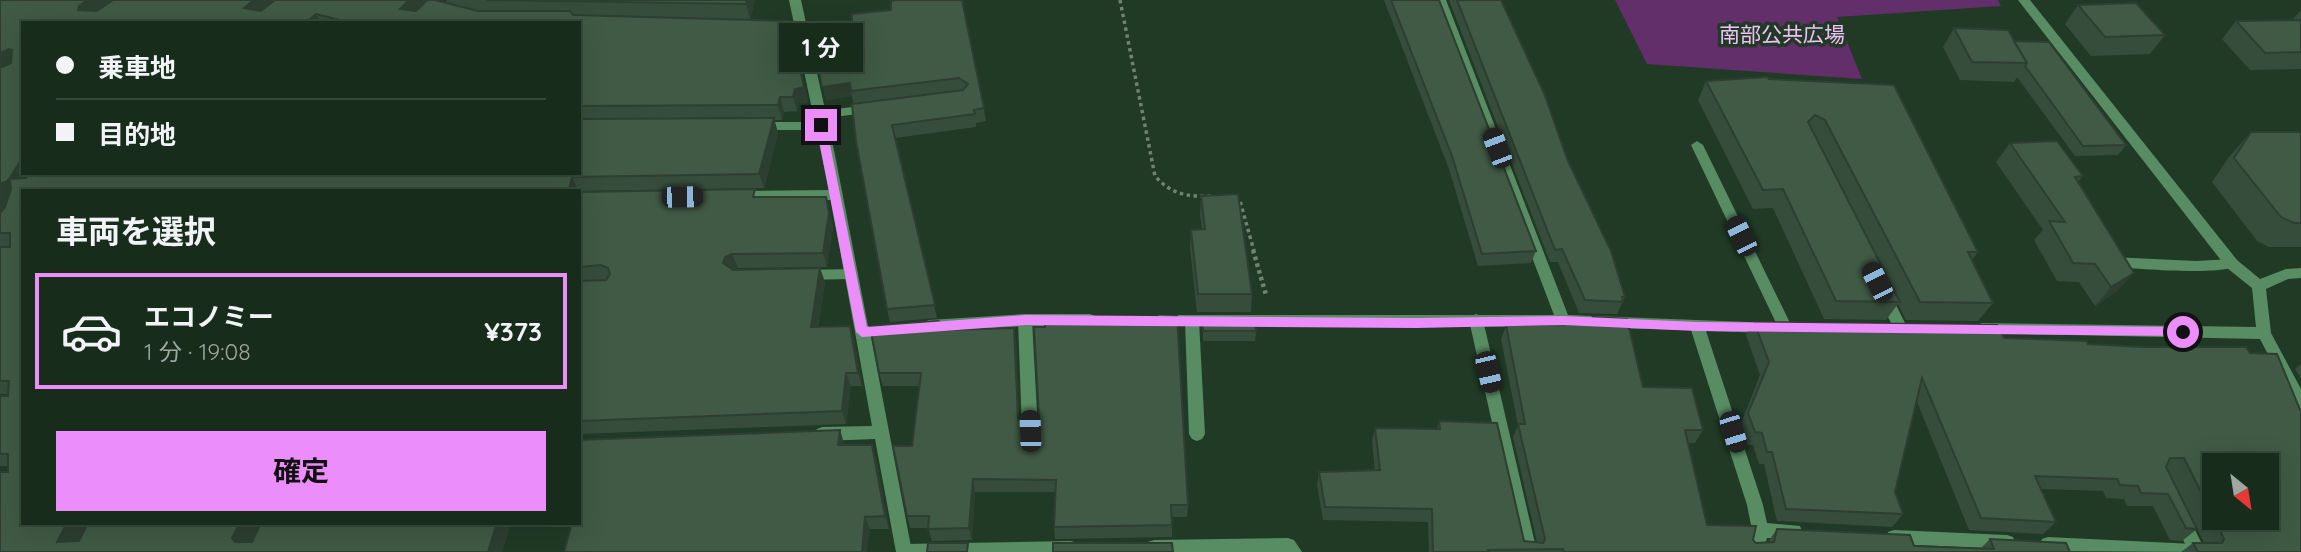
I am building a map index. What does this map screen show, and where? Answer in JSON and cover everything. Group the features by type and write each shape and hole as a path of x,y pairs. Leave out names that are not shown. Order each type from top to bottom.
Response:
{"street":[{"path":"795,0 794,25 820,120 836,194 904,552 1094,548"},
{"path":"1440,0 1563,321"},
{"path":"2024,0 2232,264 2259,286 2264,333 2301,404"},
{"path":"741,126 820,120 883,107"},
{"path":"1150,321 1416,323 1476,320 1791,327 1697,145"},
{"path":"728,196 836,194"},
{"path":"2110,262 2196,266 2232,264"},
{"path":"2259,286 2286,274 2301,273"},
{"path":"788,275 851,274"},
{"path":"1877,282 1901,329"},
{"path":"862,332 1025,320 1108,320"},
{"path":"1025,320 1030,431"},
{"path":"1476,320 1529,552"},
{"path":"1192,321 1197,434"},
{"path":"1697,326 1725,407 1760,530 1755,552"},
{"path":"1967,329 2264,333"},
{"path":"812,434 880,432"},
{"path":"1882,536 2196,552 2174,503"},
{"path":"1760,530 1814,533"},
{"path":"1135,547 1288,545 1294,552"}],"path":[{"path":"1120,0 1156,176 1168,192 1189,197 1214,196"},
{"path":"1227,198 1240,201 1273,321"}],"green space":[{"name":"南部公共広場","path":"1615,0 1998,0 2001,6 1837,17 1862,79 1647,64"}],"building":[{"path":"0,0 88,0 79,6 78,10 97,11 113,0 254,0 244,8 261,11 275,0 409,0 400,9 416,11 427,0 435,0 478,11 570,11 573,15 790,21 804,87 795,89 793,97 780,97 778,105 581,106 581,21 344,21 316,14 307,21 21,21 21,160 9,179 26,178 28,175 581,175 581,119 774,118 759,174 572,177 569,189 21,189 21,525 66,525 57,542 79,541 87,525 239,525 232,538 235,542 252,542 260,525 496,525 488,552 0,552 0,472 8,472 8,454 0,454 0,396 8,396 9,381 0,381 0,247 10,247 10,233 0,233 0,213 11,189 10,180 0,185 0,68 11,63 12,50 0,53"},
{"path":"486,0 747,0 746,4"},
{"path":"962,0 984,108 974,110 975,114 892,125 935,305 887,309 856,141 852,104 963,90 968,84 959,78 851,91 850,83 822,87 808,22 852,21 852,14 891,10 891,1"},
{"path":"1391,0 1439,0 1536,251 1482,254 1452,156"},
{"path":"1457,0 1501,0 1544,93 1568,161 1611,251 1625,297 1622,297 1623,302 1585,300 1562,249 1555,250"},
{"path":"2136,3 2165,35 2105,37 2078,5"},
{"path":"2301,20 2301,52 2265,53 2236,21"},
{"path":"1954,28 2008,30 2027,63 1972,62"},
{"path":"2014,41 2049,42 2126,145 2083,146 2025,66 2027,63"},
{"path":"1767,77 1894,85 1978,252 1968,252 1993,303 1920,302 1825,120 1815,115 1808,122 1900,302 1836,301 1783,189 1763,190 1706,81"},
{"path":"2251,132 2301,132 2301,223 2281,217 2234,158"},
{"path":"2057,141 2083,176 2075,177 2134,273 2111,287 2095,264 2073,263 2049,221 2065,222 2010,143"},
{"path":"755,189 753,197 826,197 829,213 823,253 732,254 725,257 723,263 733,270 820,268 811,327 850,326 858,373 846,373 842,411 581,421 581,281 606,280 610,274 608,268 601,265 581,267 581,192"},
{"path":"1238,194 1252,294 1198,294 1191,230 1205,229 1201,196"},
{"path":"1177,316 1188,505 1171,505 1172,525 1054,527 1056,480 973,479 969,528 928,529 929,516 907,516 893,446 912,446 921,373 879,373 870,326 938,321 945,324 944,330 1014,328 1018,418 1022,426 1029,428 1039,418 1034,327 1045,327 1045,321"},
{"path":"1593,317 1627,319 1643,387 1692,388 1703,430 1685,430 1707,525 1756,526 1753,540 1756,543 1774,542 1777,529 1910,535 1914,546 1994,549 1990,539 2066,543 2070,552 1564,552 1563,549 1433,552 1432,509 1325,507 1319,472 1380,470 1375,428 1440,429 1439,421 1497,423 1524,541 1543,543 1545,539 1518,424 1525,424 1506,325 1596,324"},
{"path":"1203,319 1254,319 1256,331 1203,331"},
{"path":"1754,322 1997,325 2004,338 2087,341 2088,344 2143,347 2246,347 2250,353 2277,354 2301,412 2301,552 2198,552 2193,543 2222,543 2224,539 2220,530 2279,530 2279,453 2202,453 2202,494 2184,458 2170,458 2166,467 2197,529 2186,528 2168,494 2141,493 2138,486 2120,485 2117,479 2035,476 2056,522 1981,518 1922,378 1895,492 1903,514 1786,509 1772,452 1767,452 1762,433 1755,432 1748,413 1769,362"},
{"path":"840,430 838,445 872,445 885,516 865,517 862,552 564,552 571,525 581,525 581,440"},
{"path":"928,543 968,543 967,552 927,552"},
{"path":"1053,543 1172,543 1173,552 1053,552"}],"route":[{"path":"821,125 862,332 1025,320 1416,323 1476,320 1697,326 2183,332"}]}
